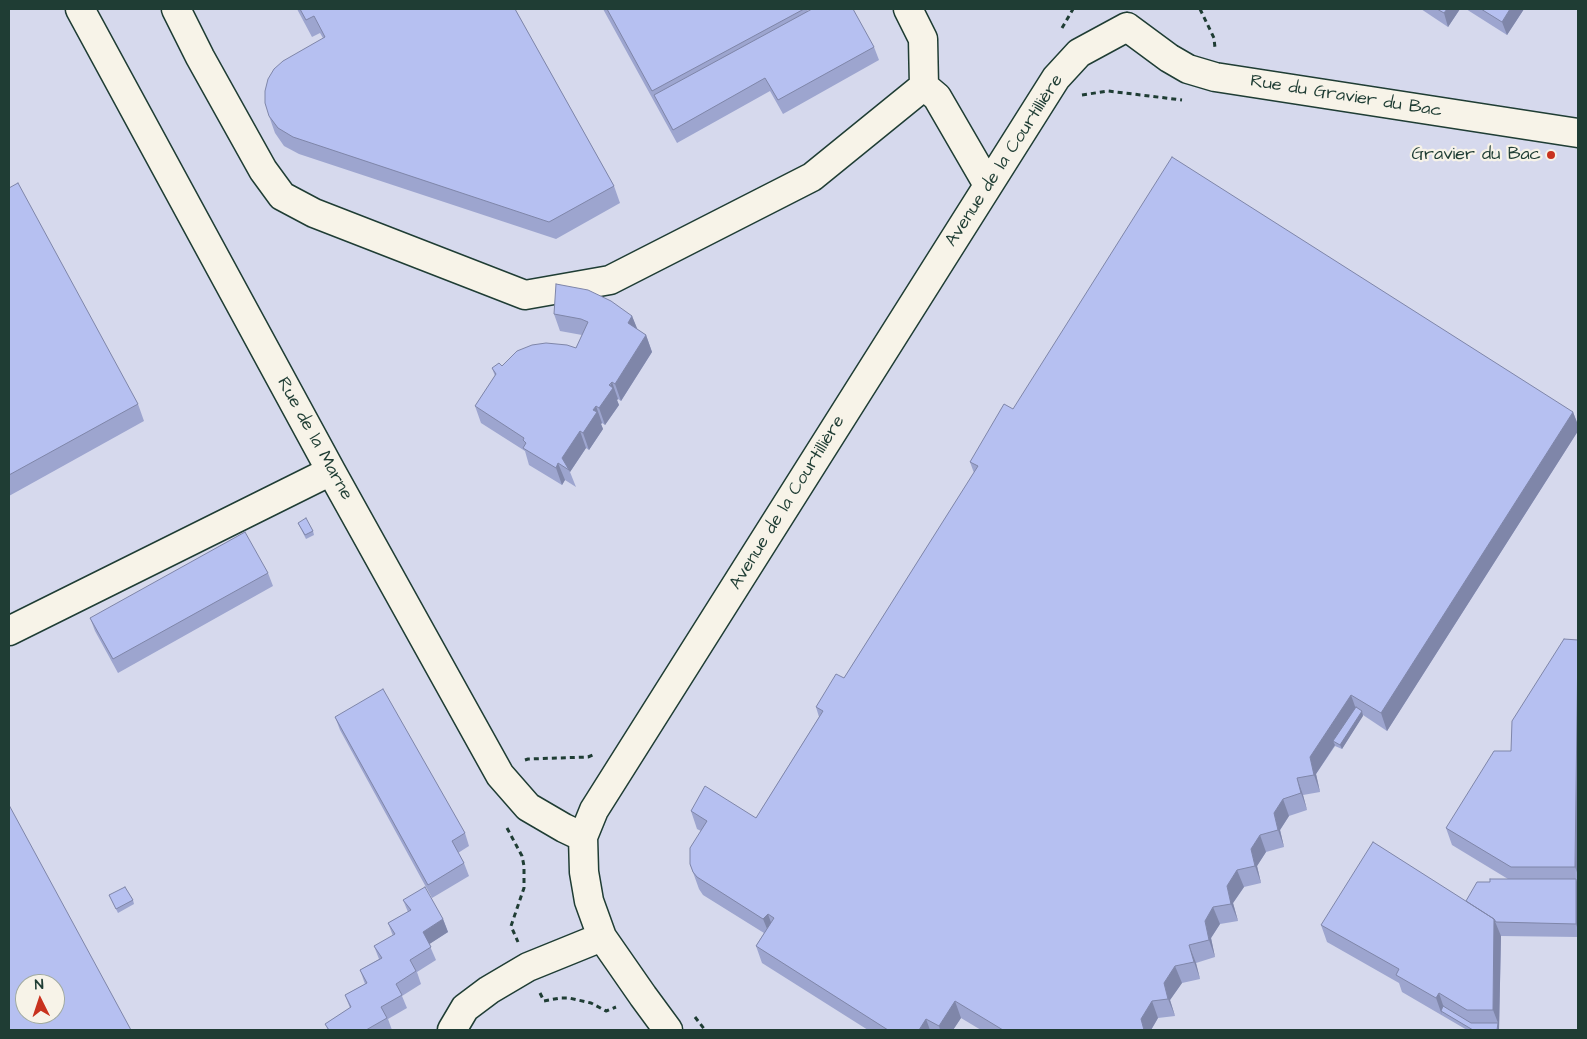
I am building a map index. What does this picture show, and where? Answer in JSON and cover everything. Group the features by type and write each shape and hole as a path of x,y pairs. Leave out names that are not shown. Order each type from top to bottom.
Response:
{"street":[{"name":"Rue de la Marne","path":"80,9 500,775 528,807 564,828 584,837"},
{"path":"176,9 200,57 263,170 282,196 314,213 525,294 610,280 812,177 924,86"},
{"path":"908,9 923,39 924,86 937,97 988,185"},
{"name":"Rue du Gravier du Bac","path":"1126,18 1169,58 1188,69 1215,77 1578,133"},
{"name":"Avenue de la Courtillière","path":"668,1030 602,937 589,901 584,872 584,837 594,810 1056,78 1079,53 1126,18"},
{"path":"9,631 332,471"},
{"path":"452,1030 465,1008 489,990 528,967 602,937"}],"path":[{"path":"1200,9 1214,38 1216,53 1215,77"},
{"path":"1077,98 1083,94 1108,91 1191,101"}],"shaded area":[{"path":"9,9 1578,9 1578,1030 9,1030"}],"building":[{"path":"300,9 515,9 614,186 549,222 293,137 278,128 269,116 265,103 265,91 268,79 274,69 283,61 325,37 314,16 306,20"},
{"path":"607,9 804,9 652,91"},
{"path":"812,9 853,9 874,47 778,100 765,78 673,130 654,95"},
{"path":"1437,9 1447,9 1444,13"},
{"path":"1481,9 1510,9 1502,22"},
{"path":"1172,157 1573,412 1381,713 1351,695 1310,757 1314,775 1297,778 1301,793 1283,799 1274,813 1278,830 1260,835 1251,849 1255,866 1237,870 1227,886 1231,904 1213,907 1205,921 1209,940 1189,945 1194,962 1175,966 1164,983 1168,999 1152,1001 1141,1019 1144,1030 1003,1030 955,1001 939,1026 926,1019 919,1030 888,1030 756,946 774,918 768,914 763,919 697,877 693,872 690,864 690,848 707,821 691,811 705,786 756,818 823,711 816,707 836,674 844,678 978,466 970,462 1004,404 1013,409"},
{"path":"18,183 138,404 9,475 9,188"},
{"path":"556,284 588,290 611,301 632,316 628,323 646,335 615,384 612,382 609,385 613,388 599,408 596,406 593,410 597,412 583,433 580,431 562,458 569,470 558,463 556,468 523,448 526,443 523,440 524,438 475,406 496,374 492,368 499,363 502,366 517,351 532,345 546,343 576,348 588,322 554,314"},
{"path":"306,518 313,531 305,535 298,523"},
{"path":"245,532 268,573 113,659 90,618"},
{"path":"1564,639 1578,640 1575,867 1511,867 1446,828 1494,751 1511,751 1512,721"},
{"path":"383,689 465,833 452,841 464,863 428,885 335,717"},
{"path":"1356,707 1362,711 1340,745 1333,741"},
{"path":"9,805 131,1030 9,1030"},
{"path":"1373,842 1494,919 1493,1010 1467,1010 1439,993 1436,998 1396,975 1399,969 1321,925"},
{"path":"1490,879 1576,879 1576,924 1496,922 1466,901 1477,882 1490,882"},
{"path":"125,887 133,900 116,909 109,895"},
{"path":"425,887 443,919 423,932 431,947 410,960 416,971 396,984 402,995 381,1007 387,1018 366,1030 329,1030 325,1024 351,1007 345,995 367,983 360,970 382,958 374,946 395,934 388,923 411,910 403,900"},
{"path":"1443,1006 1471,1023 1498,1023 1497,1030 1473,1030 1441,1011"}],"place":[{"name":"Gravier du Bac","path":"1551,155"}]}
